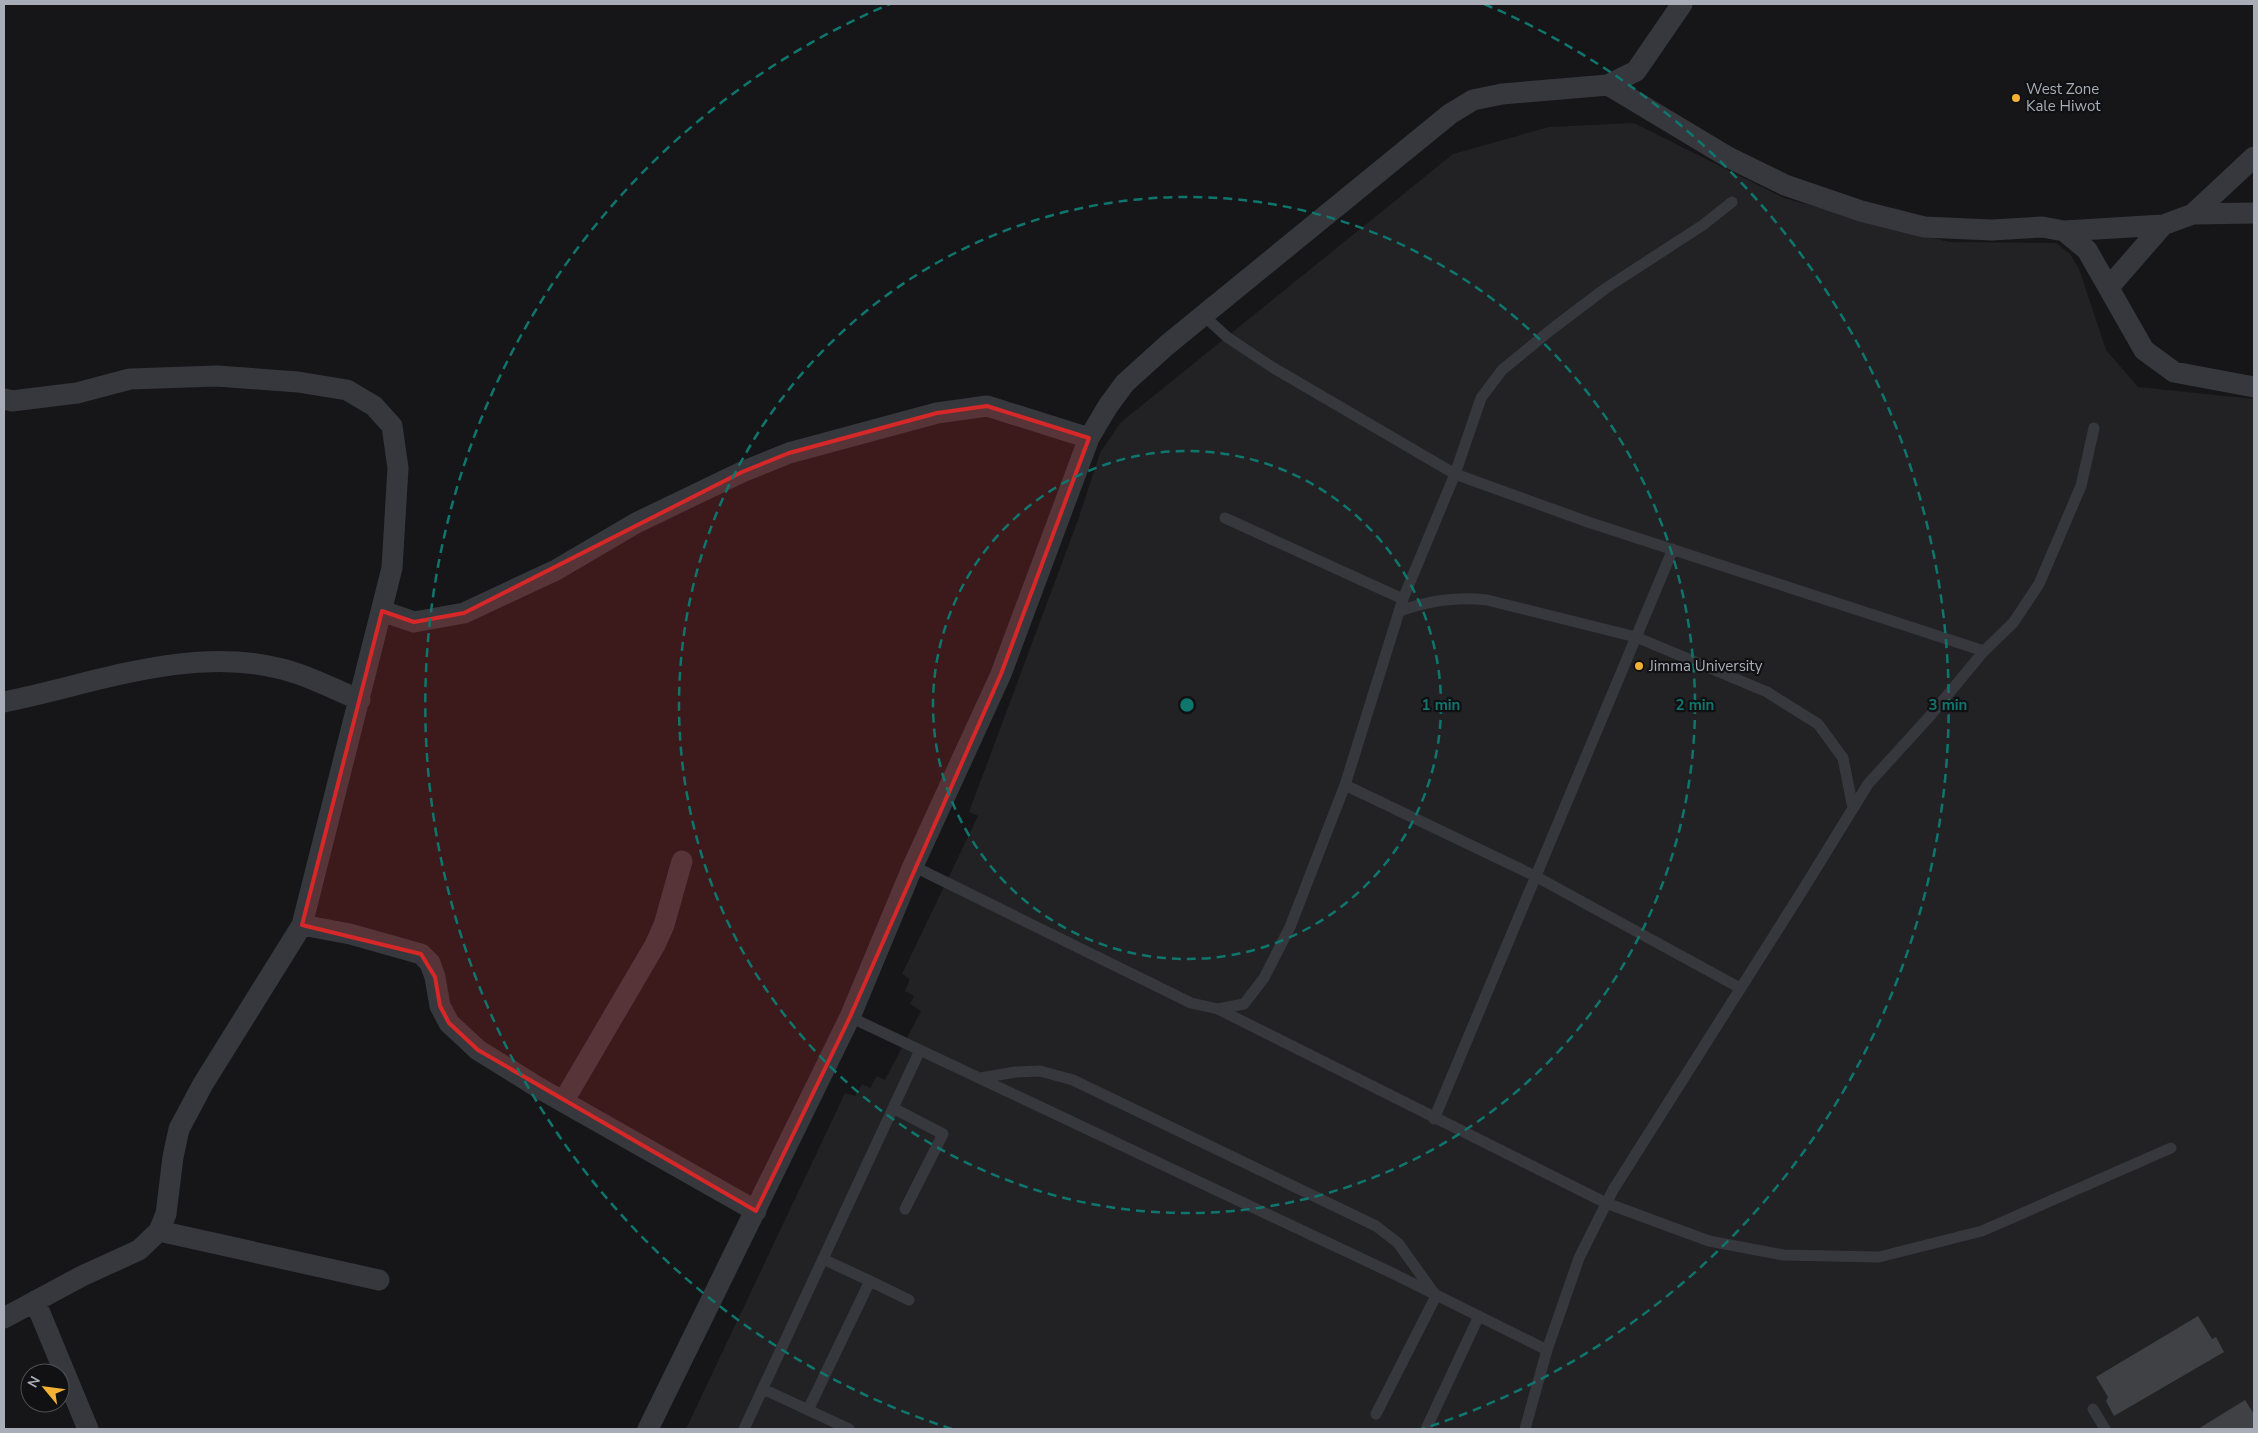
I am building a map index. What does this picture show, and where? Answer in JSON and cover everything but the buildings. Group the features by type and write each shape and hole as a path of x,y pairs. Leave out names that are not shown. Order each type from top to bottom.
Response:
{"street":[{"path":"648,1429 850,1017 913,866 1001,674 1067,491 1089,438 1108,406 1126,383 1204,316 1450,114 1473,100 1522,92 1608,85 1636,70 1682,4"},
{"path":"1608,85 1728,156 1785,185 1861,211 1924,227 1992,230 2042,227 2064,232 2163,225 2193,214 2254,214"},
{"path":"2193,214 2254,156"},
{"path":"2110,287 2163,225"},
{"path":"2064,232 2087,250 2110,287 2127,324 2144,350 2174,372 2254,387"},
{"path":"4,399 12,401 77,393 130,379 217,376 298,382 347,390 374,406 392,426 398,468 392,568 302,925 204,1084 179,1129 173,1157 166,1214 159,1231 139,1250 82,1276 4,1318"},
{"path":"382,611 414,622 464,613 556,570 636,523 742,472 789,453 937,413 987,406 1089,438"},
{"path":"4,702 158,667 223,660 282,669 360,700"},
{"path":"563,1102 655,945 664,925 682,861"},
{"path":"302,925 350,934 421,954 430,963 435,977 440,1006 449,1023 478,1050 563,1102 756,1212"},
{"path":"159,1231 380,1280"},
{"path":"36,1301 88,1429"}],"lane":[{"path":"1218,1009 1244,1004 1264,978 1290,927 1345,785 1403,599 1455,474 1482,398 1502,370 1606,288 1703,225 1732,202"},
{"path":"1204,316 1226,337 1272,367 1455,474 1588,522 1984,651"},
{"path":"1525,1429 1547,1350 1579,1258 1606,1204 1673,1093 1868,784 1930,716 1984,651 2013,623 2039,584 2081,486 2094,428"},
{"path":"1225,518 1403,599"},
{"path":"1434,1118 1673,549"},
{"path":"1400,611 1432,600 1464,597 1503,604 1636,637 1768,692 1818,724 1843,758 1853,808"},
{"path":"1345,785 1535,876 1740,988"},
{"path":"913,866 1191,1003 1218,1009 1606,1204 1708,1241 1783,1255 1879,1256 1982,1231 2171,1148"},
{"path":"850,1017 1547,1350"},
{"path":"744,1429 920,1050"},
{"path":"981,1078 1015,1072 1040,1071 1073,1080 1376,1226 1398,1243 1436,1296"},
{"path":"893,1108 943,1134 905,1209"},
{"path":"823,1259 910,1300"},
{"path":"808,1410 870,1281"},
{"path":"1376,1414 1436,1296"},
{"path":"1426,1429 1478,1318"},
{"path":"763,1389 849,1429"},
{"path":"2093,1409 2105,1429"}],"highlighted area":[{"path":"987,406 1089,438 1001,674 850,1017 756,1211 478,1050 449,1023 440,1006 435,977 421,954 302,925 382,611 414,622 464,613 742,472 789,453 937,413"}],"shaded area":[{"name":"Jimma University","path":"1634,123 1784,198 1949,242 2056,243 2070,254 2079,269 2106,350 2138,387 2254,399 2254,1429 686,1429 845,1093 855,1096 862,1084 870,1088 877,1076 885,1080 921,1011 910,1004 914,996 905,991 910,979 902,974 978,816 969,812 1078,520 1100,453 1120,423 1453,154 1549,127"}],"place":[{"name":"West Zone Kale Hiwot","path":"2016,98"},
{"name":"Jimma University","path":"1639,666"}]}
